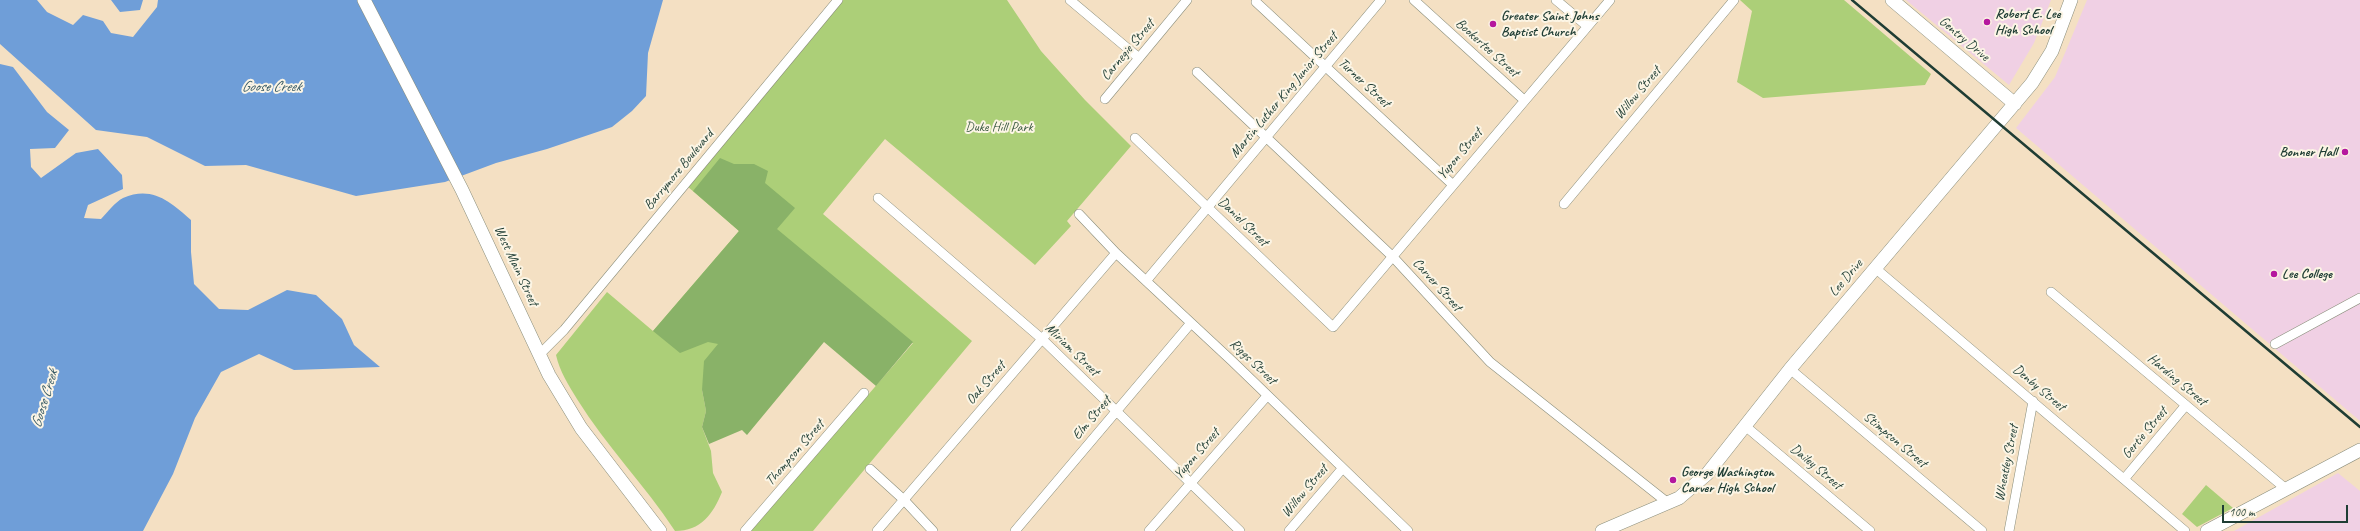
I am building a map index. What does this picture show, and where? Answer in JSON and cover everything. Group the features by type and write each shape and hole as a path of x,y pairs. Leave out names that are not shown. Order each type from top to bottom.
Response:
{"main road":[{"name":"West Main Street","path":"364,0 462,190 539,355 581,428 660,531"},
{"name":"Gentry Drive","path":"1892,0 2015,104"},
{"name":"Lee Drive","path":"1602,531 1668,503 1690,490 1707,474 1744,425 1790,369 2032,83 2052,51 2071,0"},
{"path":"2207,531 2360,450"}],"street":[{"name":"Barrymore Boulevard","path":"539,355 564,330 838,0"},
{"path":"1070,0 1139,58"},
{"name":"Carnegie Street","path":"1105,99 1187,0"},
{"name":"Martin Luther King Junior Street","path":"1146,281 1381,0"},
{"name":"Bookertee Street","path":"1414,0 1524,100"},
{"path":"1556,0 1587,26"},
{"name":"Yupon Street","path":"1333,327 1394,257 1524,100 1610,0"},
{"name":"Willow Street","path":"1564,204 1734,0"},
{"name":"Turner Street","path":"1256,2 1453,185"},
{"name":"Carver Street","path":"1197,72 1394,257 1490,362 1668,503"},
{"name":"Daniel Street","path":"1135,138 1333,327"},
{"name":"Miriam Street","path":"878,198 1042,340 1240,531"},
{"name":"Riggs Street","path":"1079,214 1116,253 1408,531"},
{"name":"Oak Street","path":"877,531 1116,253"},
{"name":"Denby Street","path":"1875,268 2125,478 2185,531"},
{"name":"Harding Street","path":"2051,292 2286,489"},
{"path":"2275,344 2360,298"},
{"name":"Elm Street","path":"1015,531 1191,323"},
{"name":"Stimpson Street","path":"1790,369 1982,531"},
{"name":"Thompson Street","path":"745,531 864,393"},
{"name":"Yupon Street","path":"1149,531 1267,396"},
{"name":"Wheatley Street","path":"2009,531 2033,401"},
{"name":"Gertie Street","path":"2125,478 2186,405"},
{"name":"Dailey Street","path":"1744,425 1870,531"},
{"path":"870,469 904,500 933,531"},
{"name":"Willow Street","path":"1289,531 1342,469"}],"shaded area":[{"name":"Robert E. Lee High School","path":"1906,0 2051,0 2034,43 2009,85"},
{"name":"Lee College","path":"2087,0 2360,0 2360,421 2016,128 2055,77"},
{"path":"2338,473 2360,491 2360,531 2234,531"}],"green space":[{"name":"Duke Hill Park","path":"842,0 1007,0 1041,51 1085,100 1131,146 1067,221 1071,226 1035,265 885,139 823,214 972,341 813,531 750,531 913,343 734,336 702,390 706,411 702,427 711,451 713,473 722,492 715,507 705,520 692,528 675,531 588,416 565,378 556,355 607,292 653,331 739,231 687,186"},
{"path":"1740,0 1844,0 1931,74 1925,85 1763,98 1737,82 1752,11"},
{"path":"720,158 734,164 754,164 768,171 765,183 795,208 777,229 913,342 876,386 824,342 747,435 742,430 709,444 702,427 706,411 702,390 704,361 718,344 708,342 680,353 653,331 739,231 693,191"},
{"path":"2206,485 2233,508 2197,527 2182,514"}],"water":[{"name":"Goose Creek","path":"0,0 37,0 47,12 73,25 83,15 103,21 111,33 133,37 157,7 158,0 663,0 648,53 646,96 632,111 612,127 547,149 496,163 445,182 356,196 246,165 205,166 147,137 96,130 0,44"},
{"path":"111,0 143,0 140,10 120,12"},
{"name":"Goose Creek","path":"0,64 13,67 47,112 69,130 55,148 30,149 31,167 41,178 76,153 98,149 122,175 123,189 88,205 84,218 101,219 120,200 133,194 143,193 160,197 176,207 191,220 191,252 194,284 219,309 248,310 287,290 316,295 342,319 354,345 380,367 294,370 259,354 221,372 195,418 173,474 143,531 0,531"}],"railway":[{"path":"1852,0 2360,427"}],"place":[{"name":"Robert E. Lee High School","path":"1987,22"},
{"name":"Greater Saint Johns Baptist Church","path":"1493,24"},
{"name":"Bonner Hall","path":"2345,152"},
{"name":"Lee College","path":"2274,274"},
{"name":"George Washington Carver High School","path":"1673,480"}]}
